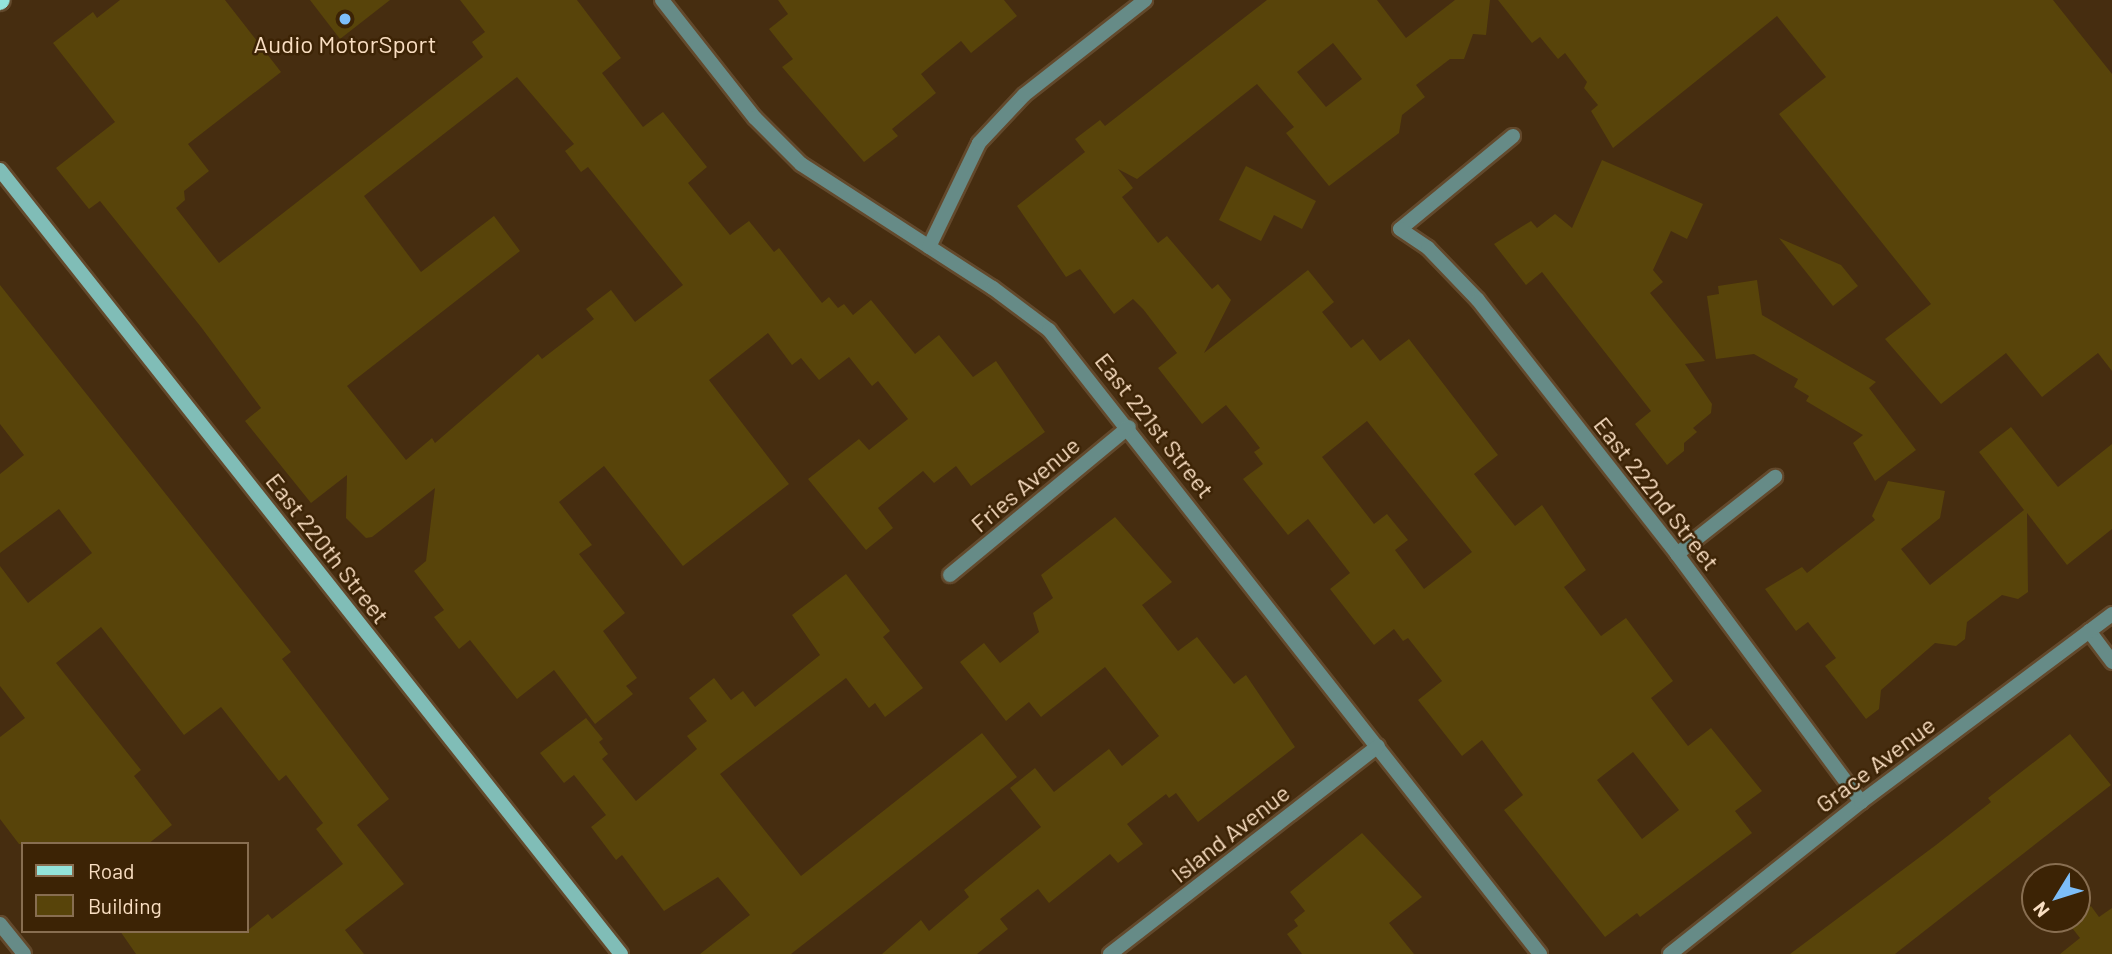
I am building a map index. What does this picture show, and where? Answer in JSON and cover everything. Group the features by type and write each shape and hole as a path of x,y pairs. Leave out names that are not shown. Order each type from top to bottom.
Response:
{"street":[{"name":"East 221st Street","path":"663,0 755,118 801,164 929,247 1049,330 1129,427 1540,954"},
{"path":"929,247 979,143 1024,95 1145,0"},
{"name":"East 222nd Street","path":"1513,136 1400,229 1428,248 1478,300 1676,554 1861,802"},
{"name":"East 220th Street","path":"0,170 621,954"},
{"name":"Fries Avenue","path":"950,575 1129,427"},
{"path":"1676,554 1775,477"},
{"name":"Grace Avenue","path":"1670,954 1861,802 2112,614"},
{"path":"2089,631 2112,662"},
{"name":"Island Avenue","path":"1110,954 1378,746"},
{"path":"0,924 24,954"}],"building":[{"path":"120,0 225,0 281,72 188,144 209,171 184,191 185,200 176,208 219,263 483,57 472,42 485,32 460,0 577,0 621,58 602,73 643,127 663,112 707,167 688,183 730,235 749,221 774,252 779,248 822,303 829,297 838,308 844,304 853,315 871,300 915,354 939,335 973,377 996,361 1045,432 971,486 956,466 934,483 923,471 878,508 893,528 866,550 808,479 859,439 869,450 908,419 878,381 872,386 849,357 819,380 801,358 792,365 768,333 709,380 789,484 683,566 604,466 559,502 592,545 579,554 625,613 603,631 637,678 626,686 633,694 595,724 554,670 517,699 470,640 459,649 434,617 444,610 414,571 426,561 435,488 372,537 366,538 346,518 347,475 311,503 245,421 261,408 201,327 100,201 89,209 56,168 115,122 53,43 93,12 97,18","holes":["517,77 574,144 565,151 581,172 588,167 683,285 635,322 611,290 586,309 594,319 542,359 538,354 435,443 432,438 406,460 347,386 520,251 494,216 421,272 364,196"]},
{"name":"Audio MotorSport","path":"310,0 390,0 340,39"},
{"path":"778,0 1004,0 1017,16 971,53 961,41 921,74 936,93 892,129 898,136 864,162 782,67 793,59 769,29 788,14"},
{"path":"1267,0 1377,0 1406,38 1455,0 1490,0 1486,35 1473,34 1464,59 1450,59 1416,85 1425,97 1402,115 1399,133 1329,186 1286,133 1294,127 1257,84 1137,179 1118,169 1133,188 1122,197 1158,243 1167,236 1212,289 1218,284 1231,300 1204,353 1308,270 1334,302 1322,312 1351,348 1363,339 1380,361 1409,339 1498,455 1474,474 1515,526 1542,505 1586,570 1564,587 1601,636 1626,618 1673,681 1651,698 1688,746 1711,728 1762,791 1735,811 1752,833 1640,917 1637,913 1605,937 1504,810 1523,795 1482,740 1462,756 1418,700 1442,681 1408,638 1403,641 1394,629 1374,645 1330,589 1350,573 1308,519 1288,535 1243,479 1263,464 1254,452 1260,448 1243,426 1226,405 1202,424 1158,368 1177,353 1143,309 1133,299 1114,314 1080,269 1066,277 1017,206 1085,152 1075,139 1100,120 1105,126","holes":["1333,43 1362,79 1326,107 1297,72","1367,421 1472,552 1424,589 1395,550 1408,540 1387,514 1374,524 1322,457","1633,752 1679,810 1642,839 1597,780"]},
{"path":"1498,0 2053,0 2112,74 2112,371 2098,353 2042,397 2006,353 1941,404 1885,339 1931,304 1779,114 1826,77 1777,16 1613,148 1591,111 1598,105 1584,88 1587,82 1565,53 1558,59 1540,37 1532,43"},
{"path":"1602,160 1703,204 1687,239 1671,231 1653,270 1663,282 1650,293 1705,361 1685,364 1712,404 1711,413 1693,428 1697,432 1684,443 1684,451 1667,465 1635,424 1651,411 1542,272 1526,285 1494,244 1531,221 1537,228 1555,214 1572,228"},
{"path":"1246,166 1316,201 1302,229 1274,215 1261,241 1219,220"},
{"path":"1779,238 1841,265 1858,286 1833,306"},
{"path":"1757,280 1762,315 1876,382 1869,388 1916,450 1875,481 1853,443 1863,435 1806,401 1809,396 1794,387 1798,379 1754,354 1716,359 1707,296 1719,294 1718,286"},
{"path":"0,285 291,652 282,659 389,799 357,825 404,884 345,930 364,954 136,954 121,933 248,933 268,914 272,919 343,864 316,829 323,823 286,775 279,781 221,707 184,735 101,627 56,663 141,770 134,776 172,825 151,842 19,844 0,819 0,737 25,718 0,686 0,566 28,603 92,553 59,509 0,553 0,474 24,455 0,424"},
{"path":"2011,427 2058,487 2112,444 2112,529 2067,565 2027,513 2028,592 2018,599 2002,595 1967,622 1965,639 1956,646 1935,643 1881,690 1879,709 1866,719 1825,666 1836,658 1808,622 1796,631 1765,589 1802,567 1807,573 1875,520 1872,516 1888,481 1945,491 1940,518 1901,549 1930,585 2024,510 1979,452"},
{"path":"1115,517 1172,582 1142,605 1178,651 1197,637 1234,684 1246,675 1295,747 1198,822 1176,793 1169,798 1166,794 1127,824 1143,844 1118,863 1110,854 1049,903 1038,889 1000,919 1008,929 977,954 882,954 921,920 929,931 969,897 964,890 1041,827 1010,788 1035,768 1054,792 1109,749 1122,766 1159,736 1105,667 1041,717 1029,702 1006,721 960,662 984,643 1000,663 1039,632 1033,613 1053,598 1041,575"},
{"path":"846,574 890,631 883,637 923,688 885,717 875,703 869,708 846,678 720,774 801,876 982,733 1017,777 791,954 700,954 750,915 718,877 664,911 622,855 616,860 591,827 606,815 574,775 564,783 540,753 586,718 603,739 599,742 608,754 602,759 636,801 697,749 687,736 707,721 689,698 714,678 731,700 743,691 755,707 820,655 792,615"},
{"path":"2070,734 2111,785 1895,954 1790,954 1991,802 1988,798"},
{"path":"1362,833 1422,897 1389,923 1414,954 1302,954 1287,934 1298,926 1294,920 1305,911 1290,892"},
{"path":"2091,906 2099,917 2112,908 2112,954 2060,954 2080,938 2076,933 2091,933"}],"place":[{"name":"Audio MotorSport","path":"345,19"}]}
